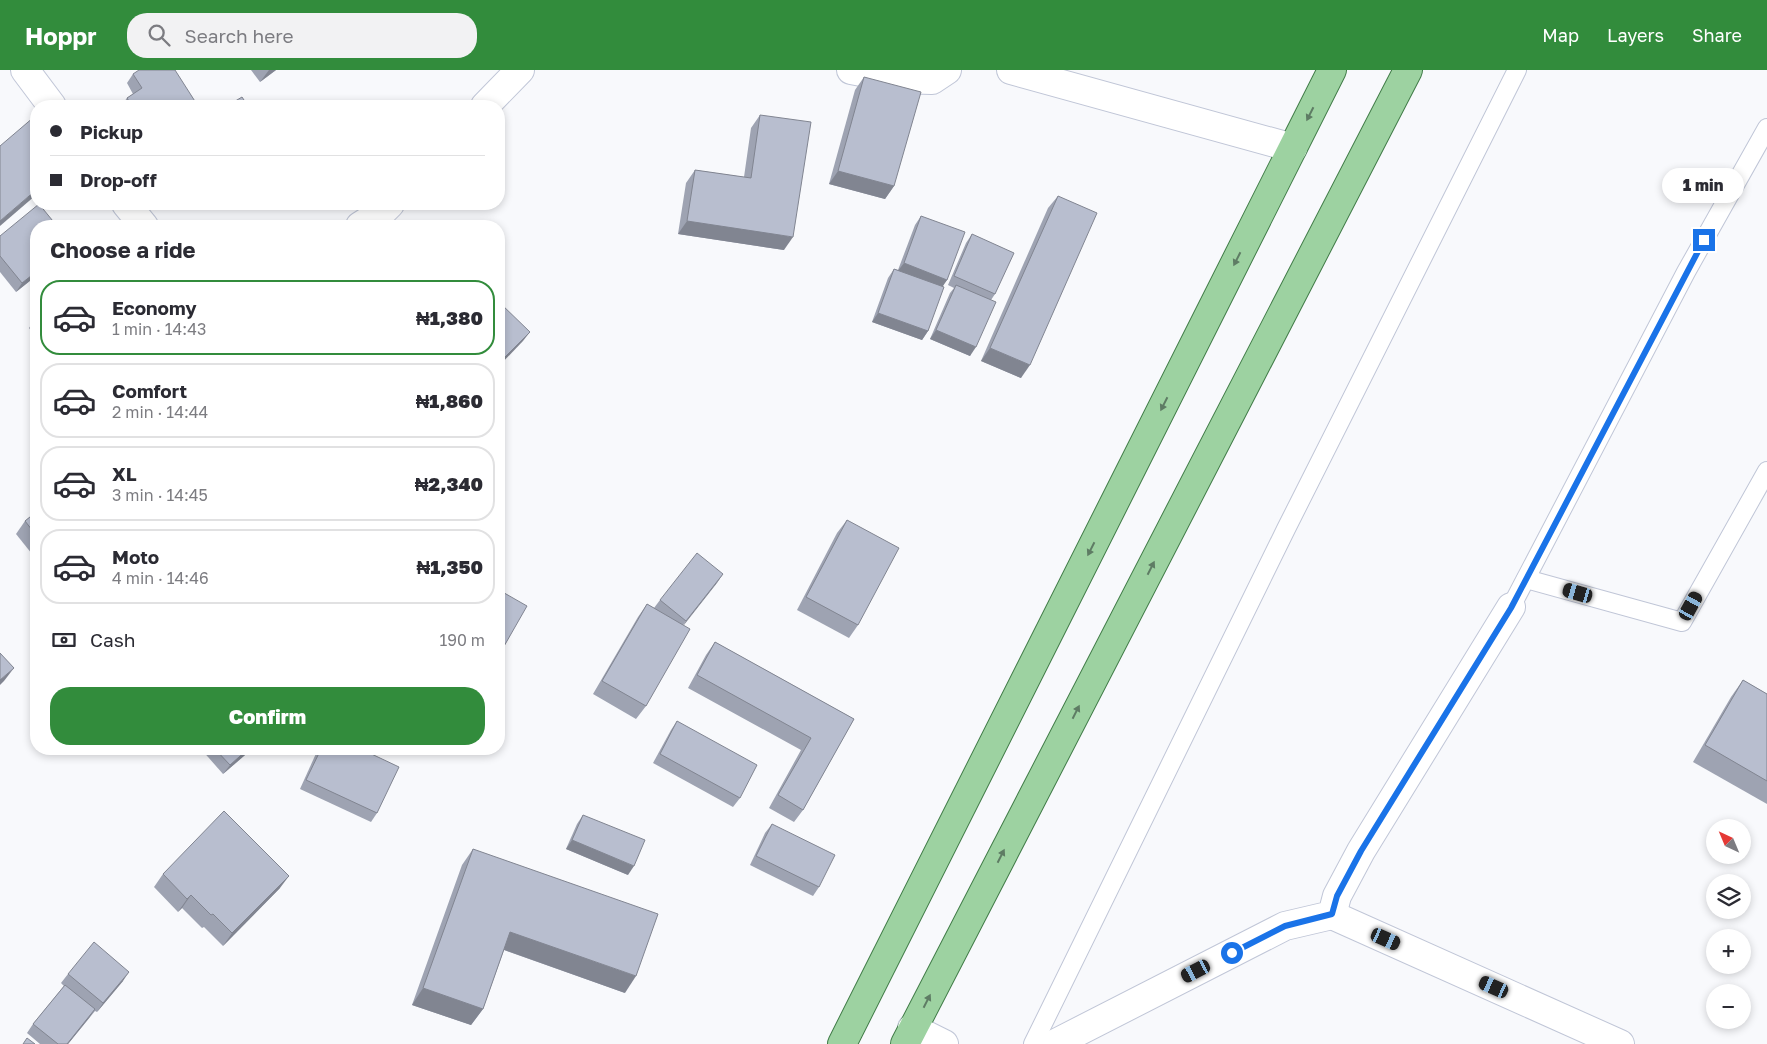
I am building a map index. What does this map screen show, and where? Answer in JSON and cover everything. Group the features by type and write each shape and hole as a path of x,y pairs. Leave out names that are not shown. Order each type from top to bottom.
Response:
{"main road":[{"path":"842,1044 1332,70"},
{"path":"908,1036 1408,70"}],"street":[{"path":"25,70 48,100"},
{"path":"491,100 520,70"},
{"path":"851,70 898,79 932,80 947,70"},
{"path":"1010,70 1293,148"},
{"path":"131,210 139,220"},
{"path":"369,220 384,210"},
{"path":"1332,914 1337,896 1361,851 1511,608"},
{"path":"1054,1044 1285,926 1332,914 1620,1044"},
{"path":"908,1036 944,1044"}],"lane":[{"path":"1033,1044 1286,529 1517,70"},
{"path":"1511,608 1686,272 1767,128"},
{"path":"1526,579 1682,622 1767,471"}],"building":[{"path":"139,70 175,70 194,100 128,100 127,98 142,88 133,74"},
{"path":"864,77 921,92 894,186 838,171"},
{"path":"760,115 811,122 793,237 687,221 695,170 751,178"},
{"path":"30,120 30,195 0,221 0,146"},
{"path":"1058,196 1097,213 1030,365 990,348"},
{"path":"32,210 44,210 52,220 30,220 30,277 22,283 0,256 0,236"},
{"path":"921,216 965,232 947,280 904,263"},
{"path":"972,234 1014,253 995,294 954,276"},
{"path":"894,269 944,287 928,331 878,313"},
{"path":"956,285 996,302 976,347 936,330"},
{"path":"505,308 530,332 505,357"},
{"path":"30,517 30,527 25,521"},
{"path":"847,520 899,548 858,625 806,597"},
{"path":"697,553 723,574 686,621 660,600"},
{"path":"505,593 527,606 505,644"},
{"path":"647,604 690,629 646,706 602,681"},
{"path":"715,642 854,719 803,810 778,795 811,738 697,675"},
{"path":"0,653 14,668 0,680"},
{"path":"1743,680 1767,694 1767,781 1705,745"},
{"path":"677,721 757,765 740,798 660,754"},
{"path":"221,755 241,755 230,765"},
{"path":"318,755 374,755 399,767 377,813 306,780"},
{"path":"224,811 289,876 232,933 191,895 187,899 163,874"},
{"path":"583,815 645,840 634,866 572,840"},
{"path":"772,824 835,855 819,887 756,856"},
{"path":"473,849 658,914 636,976 510,932 483,1009 423,988"},
{"path":"94,942 129,972 103,1003 68,974"},
{"path":"65,985 95,1009 67,1044 58,1044 33,1024"},
{"path":"27,1038 35,1044 23,1044"}],"route":[{"path":"1232,953 1285,926 1332,914 1337,896 1361,851 1511,608 1704,240"}]}
